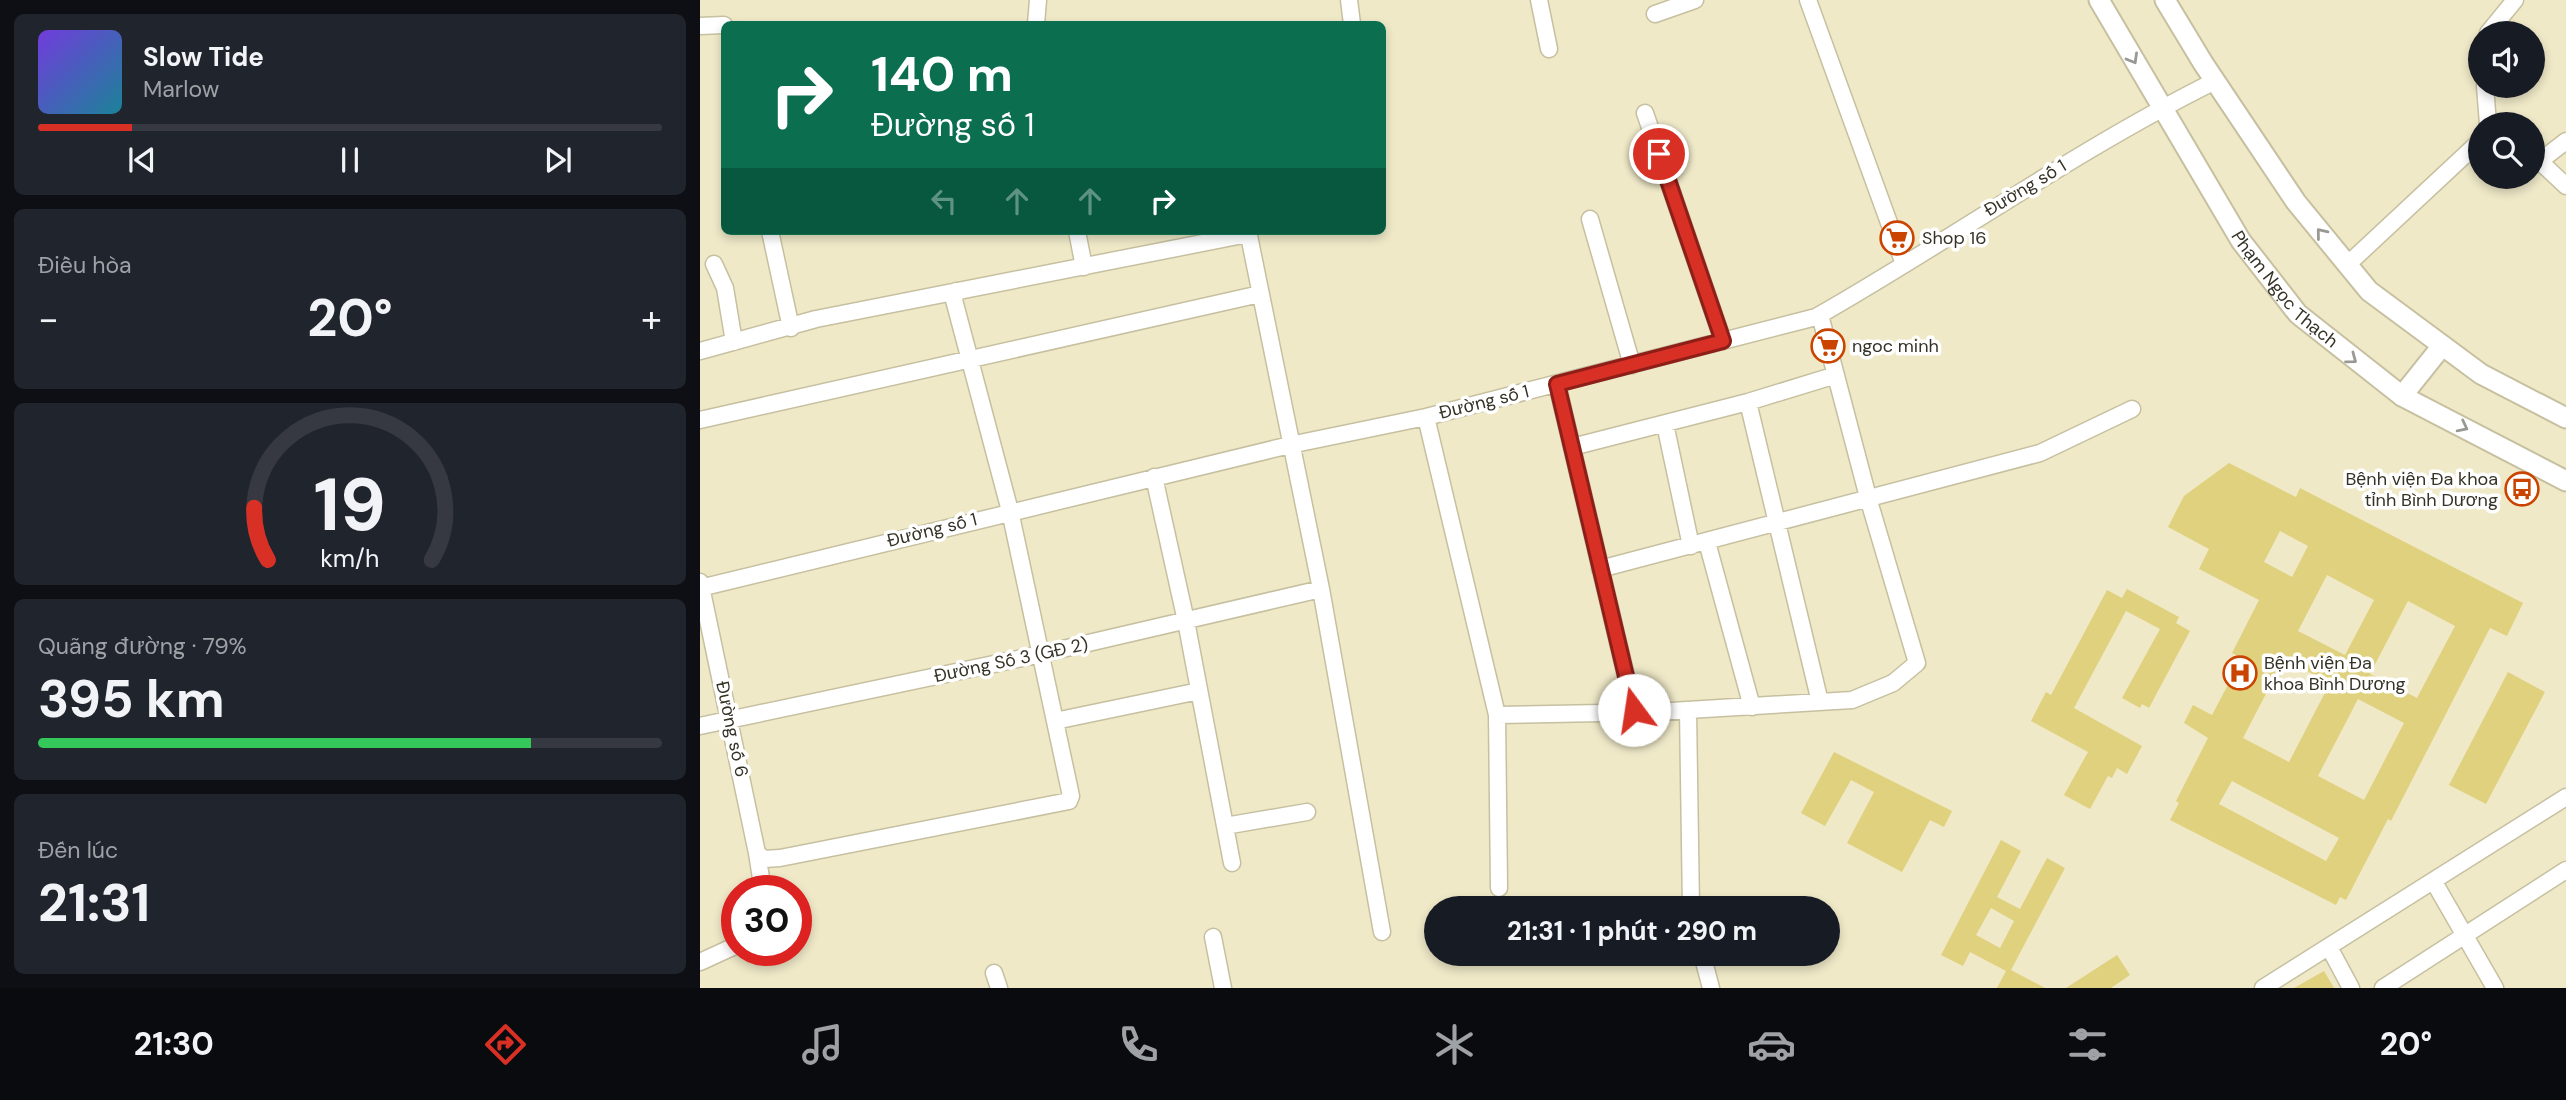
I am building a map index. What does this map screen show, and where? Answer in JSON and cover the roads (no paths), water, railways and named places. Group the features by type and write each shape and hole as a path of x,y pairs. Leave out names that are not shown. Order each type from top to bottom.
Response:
{"main road":[{"name":"Phạm Ngọc Thạch","path":"2099,0 2241,241 2298,314 2402,396 2566,481"},
{"path":"2165,0 2215,81 2296,202 2369,291 2481,374 2566,418"},
{"path":"2402,396 2442,346"}],"street":[{"path":"1036,21 1038,0"},
{"path":"1349,0 1352,21"},
{"path":"1539,0 1549,49"},
{"path":"1654,14 1695,0"},
{"path":"1808,0 1904,264"},
{"path":"2498,21 2515,0"},
{"path":"700,26 721,25"},
{"name":"Đường số 1","path":"700,586 1290,445 1426,417 1820,315 2014,194 2161,108 2215,81"},
{"path":"1644,113 1723,341"},
{"path":"2545,153 2566,141"},
{"path":"2347,265 2468,152"},
{"path":"2545,166 2566,186"},
{"path":"1590,219 1632,365"},
{"path":"770,235 791,328"},
{"path":"1078,235 1084,267"},
{"path":"700,351 816,320 1234,235"},
{"path":"1249,235 1321,589 1382,932"},
{"path":"714,264 725,288 734,342"},
{"path":"757,853 764,859 780,858 1065,804 1071,796 1010,511 954,300 956,291"},
{"path":"700,420 1260,294"},
{"path":"1497,715 1561,716 1852,700 1893,683 1917,663 1869,500 1820,315"},
{"path":"1572,447 1748,402 1836,375"},
{"path":"1557,384 1634,710"},
{"path":"1748,402 1820,702"},
{"path":"1600,569 2040,453 2132,409"},
{"path":"1426,417 1497,715 1499,888"},
{"path":"1665,424 1699,544 1752,707"},
{"path":"1154,477 1186,621 1232,863"},
{"name":"Đường số 6","path":"700,586 731,717 760,875"},
{"name":"Đường Số 3 (GĐ 2)","path":"700,726 731,717 1041,654 1321,589"},
{"path":"1055,722 1199,691"},
{"path":"1688,710 1691,896"},
{"path":"2263,988 2566,797"},
{"path":"1225,826 1307,812"},
{"path":"2383,988 2566,870"},
{"path":"2434,882 2496,988"},
{"path":"1213,937 1223,988"},
{"path":"2329,947 2351,988"},
{"path":"700,962 721,952"},
{"path":"1705,966 1711,988"}],"place":[{"name":"Shop 16","path":"1897,238"},
{"name":"ngoc minh","path":"1828,346"},
{"name":"Bệnh viện Đa khoa tỉnh Bình Dương","path":"2522,489"},
{"name":"Bệnh viện Đa khoa Bình Dương","path":"2240,673"}]}
